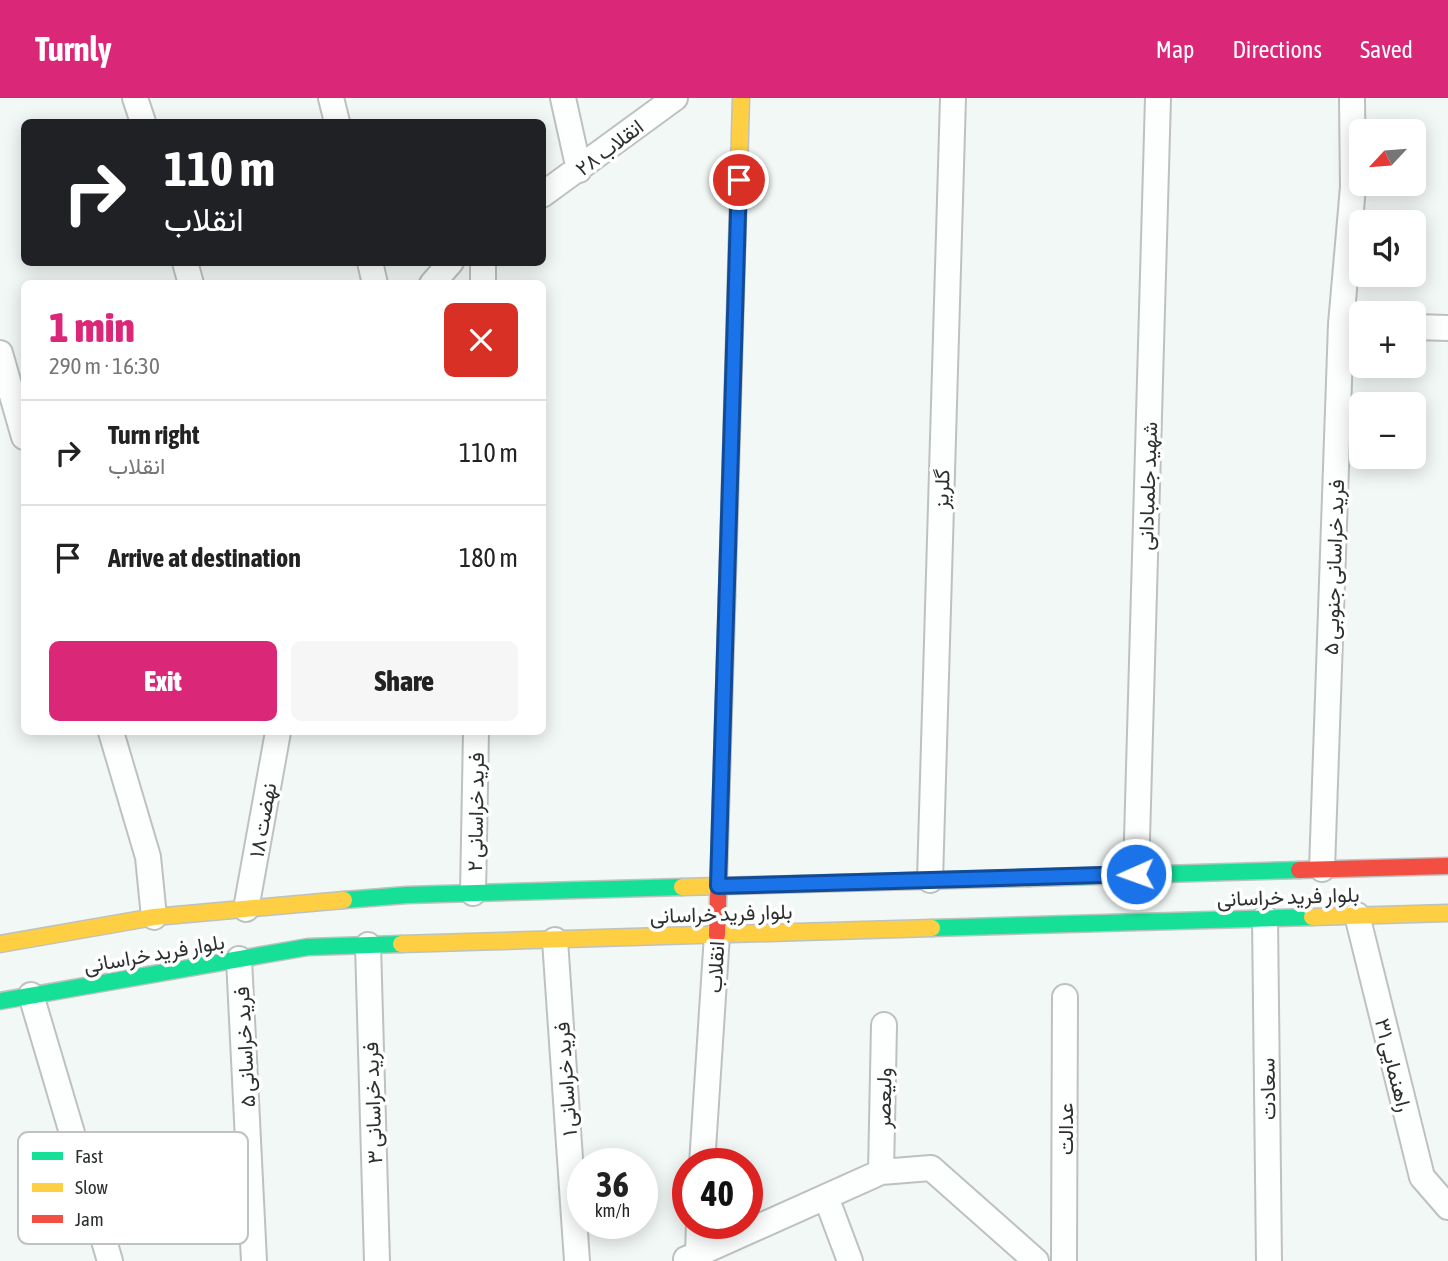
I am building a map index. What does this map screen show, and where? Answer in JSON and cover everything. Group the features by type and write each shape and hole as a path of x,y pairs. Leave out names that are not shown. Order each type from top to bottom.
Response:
{"street":[{"path":"135,98 142,119"},
{"path":"331,98 336,119"},
{"path":"563,98 579,170"},
{"name":"انقلاب ۲۸","path":"546,192 675,98"},
{"name":"انقلاب","path":"703,1148 717,935 741,98"},
{"name":"گلریز","path":"930,880 953,98"},
{"name":"شهید جلمبادانی","path":"1136,874 1158,98"},
{"name":"فرید خراسانی جنوبی ۵","path":"1351,301 1352,98"},
{"path":"435,280 448,266"},
{"path":"1426,327 1448,328"},
{"path":"0,353 21,426"},
{"name":"فرید خراسانی جنوبی ۵","path":"1322,869 1349,363"},
{"path":"112,735 148,857 154,917"},
{"name":"نهضت ۱۸","path":"246,909 277,735"},
{"name":"فرید خراسانی ۲","path":"473,893 476,735"},
{"name":"بلوار فرید خراسانی","path":"0,944 154,917 246,909 407,901 473,893 1448,866"},
{"name":"بلوار فرید خراسانی","path":"0,1001 308,947 368,945 407,938 555,940 1357,915 1447,916"},
{"name":"راهنمایی ۳۱","path":"1357,915 1422,1177 1448,1207"},
{"name":"سعادت","path":"1265,918 1269,1261"},
{"name":"فرید خراسانی ۱","path":"555,940 577,1261"},
{"name":"فرید خراسانی ۳","path":"368,945 377,1261"},
{"name":"فرید خراسانی ۵","path":"239,959 248,1132"},
{"path":"31,995 72,1132"},
{"name":"عدالت","path":"1064,1261 1065,997"},
{"name":"ولیعصر","path":"881,1172 884,1025"},
{"name":"فرید خراسانی ۵","path":"248,1140 254,1261"},
{"path":"693,1259 881,1172 931,1168 1036,1261"},
{"path":"826,1197 850,1261"},
{"path":"693,1259 696,1239"},
{"path":"105,1244 110,1261"}],"traffic: fast":[{"path":"727,596 737,245"},
{"path":"1029,878 1299,870"},
{"path":"344,900 407,895 682,887"},
{"path":"932,928 1312,917"},
{"path":"0,1001 308,947 401,944"}],"traffic: slow":[{"path":"737,245 741,98"},
{"path":"682,887 1029,878"},
{"path":"0,944 154,917 344,900"},
{"path":"1312,917 1448,913"},
{"path":"401,944 932,928"}],"traffic: jam":[{"path":"717,935 727,596"},
{"path":"1299,870 1448,866"}],"route":[{"path":"739,180 718,886 1136,874"}]}
